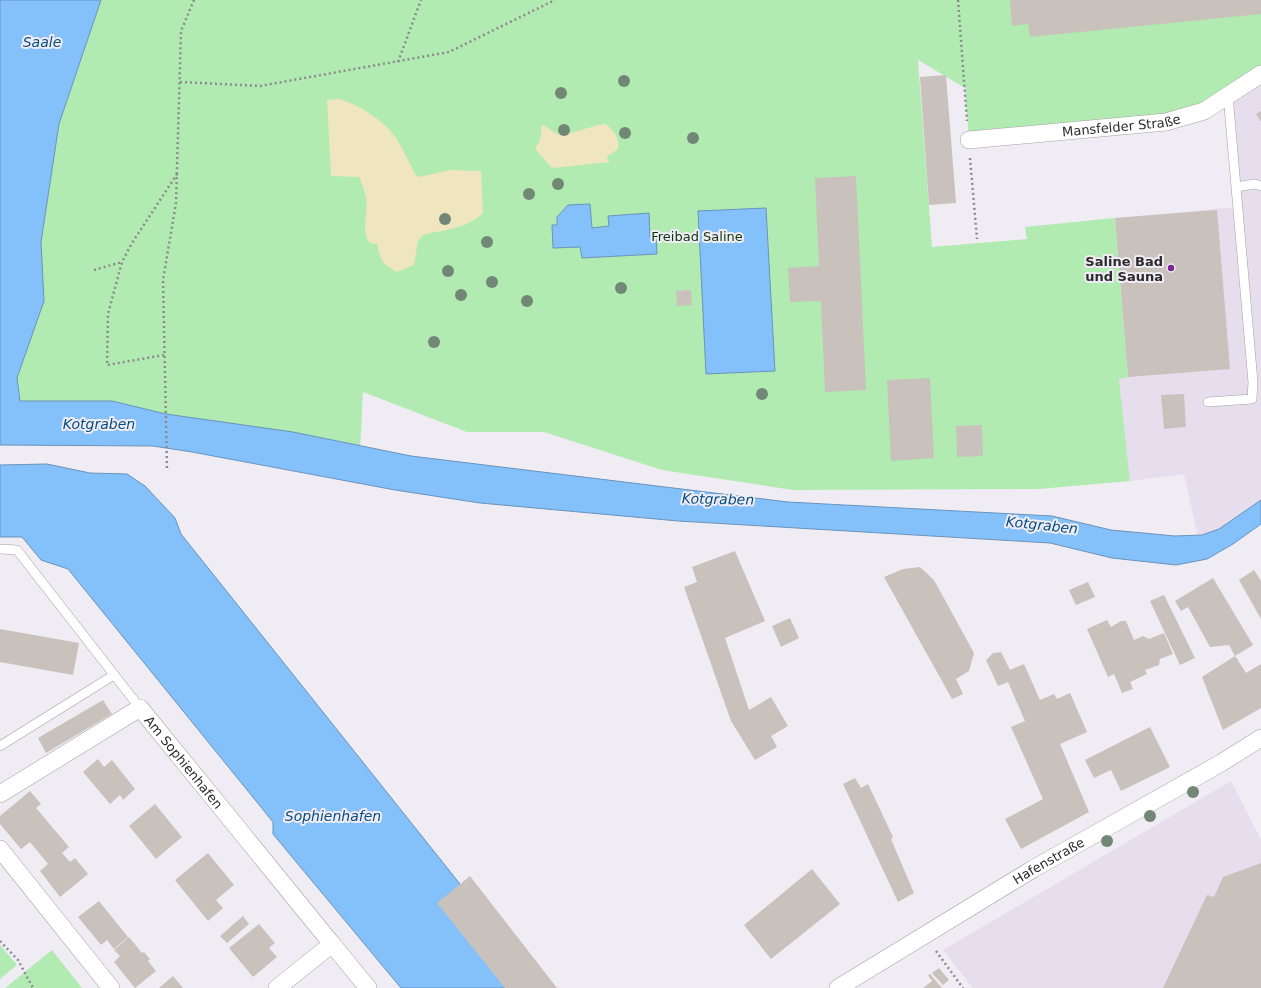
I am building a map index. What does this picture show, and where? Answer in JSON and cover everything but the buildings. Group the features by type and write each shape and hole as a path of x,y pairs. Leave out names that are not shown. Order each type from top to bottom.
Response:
{"street":[{"name":"Mansfelder Straße","path":"969,140 1166,122 1204,111 1261,74"},
{"name":"Am Sophienhafen","path":"0,794 140,708 368,988"},
{"name":"Hafenstraße","path":"838,988 1033,869 1221,763 1261,738"},
{"path":"0,849 111,988"},
{"path":"277,988 332,944"}],"lane":[{"path":"1208,402 1252,399 1257,382 1228,95"},
{"path":"1237,187 1254,184 1261,186"},
{"path":"0,549 17,550 140,708"},
{"path":"0,746 114,675"}],"path":[{"path":"167,468 163,280 176,203 181,31 194,0"},
{"path":"398,62 421,0"},
{"path":"180,82 260,86 449,52 555,0"},
{"path":"164,355 107,364 108,314 122,262 132,243 178,173"},
{"path":"94,270 122,262"},
{"path":"924,936 964,988"},
{"path":"0,940 18,960 33,988"}],"shaded area":[{"path":"1261,74 1261,507 1200,546 1184,474 1130,481 1119,378 1128,377 1115,218 1238,207 1228,95"},
{"path":"1231,781 1261,840 1261,988 973,988 943,950"}],"green space":[{"name":"Freibad Saline","path":"101,0 1261,0 1261,74 1204,111 969,140 965,88 918,60 932,247 1027,239 1025,227 1115,218 1128,377 1119,379 1130,481 1039,489 793,490 662,470 544,432 467,432 363,392 359,470 166,414 112,401 20,401 17,378 44,301 41,242 59,124"},
{"path":"0,945 17,965 0,979"},
{"path":"52,950 82,988 5,988"}],"sand":[{"path":"339,99 362,109 385,125 396,138 415,174 419,177 450,170 481,171 483,213 476,219 462,226 423,235 418,241 414,265 397,272 385,264 382,261 377,244 370,243 367,238 365,227 367,203 359,177 331,176 327,100"},
{"path":"605,124 614,132 618,141 618,149 608,156 607,159 610,162 552,168 535,149 540,140 542,125 562,135"}],"water":[{"name":"Kotgraben","path":"0,0 101,0 59,124 41,242 44,301 17,378 20,401 112,401 166,414 293,432 411,456 788,502 1052,516 1111,530 1175,536 1202,535 1219,529 1261,500 1261,524 1233,544 1207,559 1176,565 1112,558 1050,543 678,521 480,503 395,490 153,446 0,445"},
{"path":"590,204 592,228 609,226 608,216 649,213 650,237 656,237 657,254 582,258 580,247 553,248 552,225 557,225 557,217 568,205"},
{"path":"766,208 775,371 706,374 698,211"},
{"name":"Sophienhafen","path":"47,464 90,473 127,474 145,486 175,518 181,534 460,884 540,988 401,988 273,834 273,822 68,569 41,560 22,537 0,537 0,465"}],"place":[{"name":"Saline Bad und Sauna","path":"1171,268"}],"water label":[{"name":"Saale","path":"42,42"}]}
